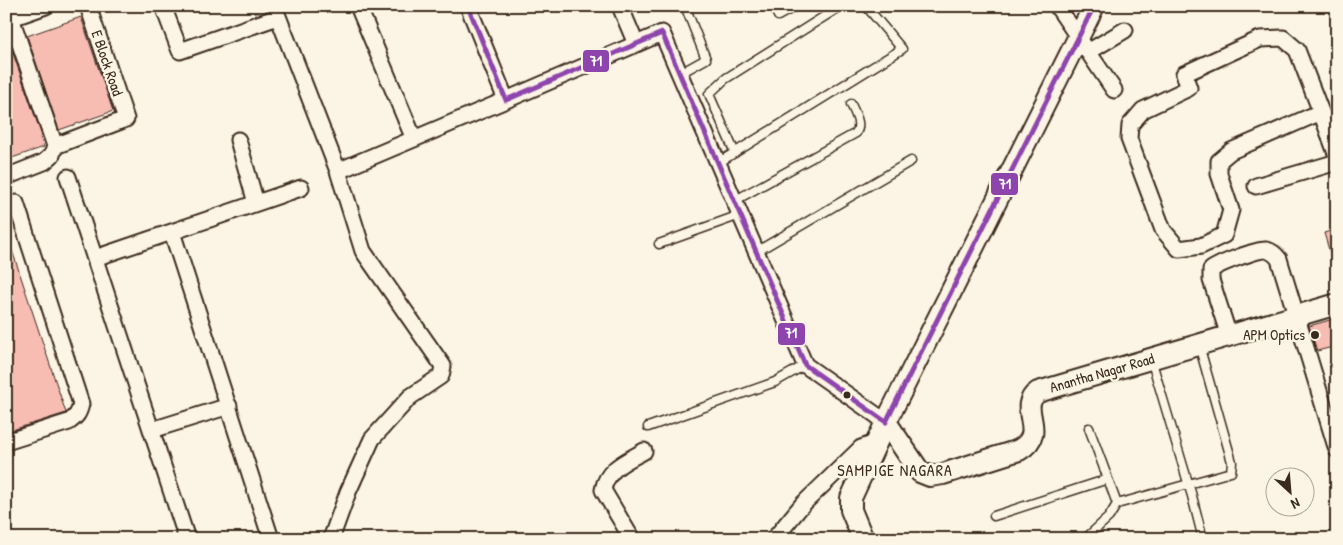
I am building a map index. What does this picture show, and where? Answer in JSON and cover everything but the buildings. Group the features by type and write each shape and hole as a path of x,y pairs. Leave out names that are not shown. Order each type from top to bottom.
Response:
{"street":[{"path":"6,442 69,422 80,411 81,404 11,205 7,177 48,159 55,146 8,15 46,6"},
{"name":"E Block Road","path":"55,146 126,119 88,6"},
{"path":"163,6 180,51 276,12 338,171 363,252 443,366 441,376 410,397 372,439 348,492 331,539"},
{"path":"358,6 414,139"},
{"path":"468,6 506,100"},
{"path":"620,6 636,44"},
{"path":"1057,6 1114,90"},
{"path":"863,539 850,504 851,498 886,422 1083,45 1094,6"},
{"path":"1083,45 1125,30"},
{"path":"338,171 662,32 805,366 886,422"},
{"path":"1321,112 1231,150 1219,161 1219,174 1231,210 1224,235 1201,246 1179,249 1162,230 1129,139 1130,125 1143,110 1189,88 1184,74 1260,39 1283,38 1297,50 1321,112 1337,156"},
{"path":"238,140 256,203"},
{"path":"1256,186 1337,162"},
{"path":"68,178 187,539"},
{"path":"95,258 301,188"},
{"path":"172,232 271,539"},
{"path":"1229,336 1211,280 1211,270 1218,265 1264,250 1274,253 1279,259 1337,450"},
{"name":"Anantha Nagar Road","path":"886,422 920,472 930,476 943,474 1025,446 1032,438 1034,431 1029,408 1030,402 1032,395 1038,392 1337,304"},
{"path":"152,430 229,406"},
{"path":"774,539 802,505 861,448 876,443"},
{"path":"632,539 603,490 609,474 615,468 644,451"}],"lane":[{"path":"679,74 706,59 685,6"},
{"path":"774,6 778,16 796,6"},
{"path":"735,153 709,94 725,79 841,6"},
{"path":"718,163 902,49 866,6"},
{"path":"659,244 737,208 856,133 859,128 858,119 851,104"},
{"path":"756,252 911,161"},
{"path":"1085,539 1109,517 1117,504 1231,472 1232,462 1199,345"},
{"path":"1151,359 1203,539"},
{"path":"648,427 775,382 805,366"},
{"path":"1089,428 1117,504"},
{"path":"994,516 1108,479"}],"transit line":[{"name":"71","path":"468,6 506,100 662,33 805,365 886,422 1094,6"}],"place":[{"name":"APM Optics","path":"1315,335"}],"district":[{"name":"SAMPIGE NAGARA","path":"895,470"}]}
